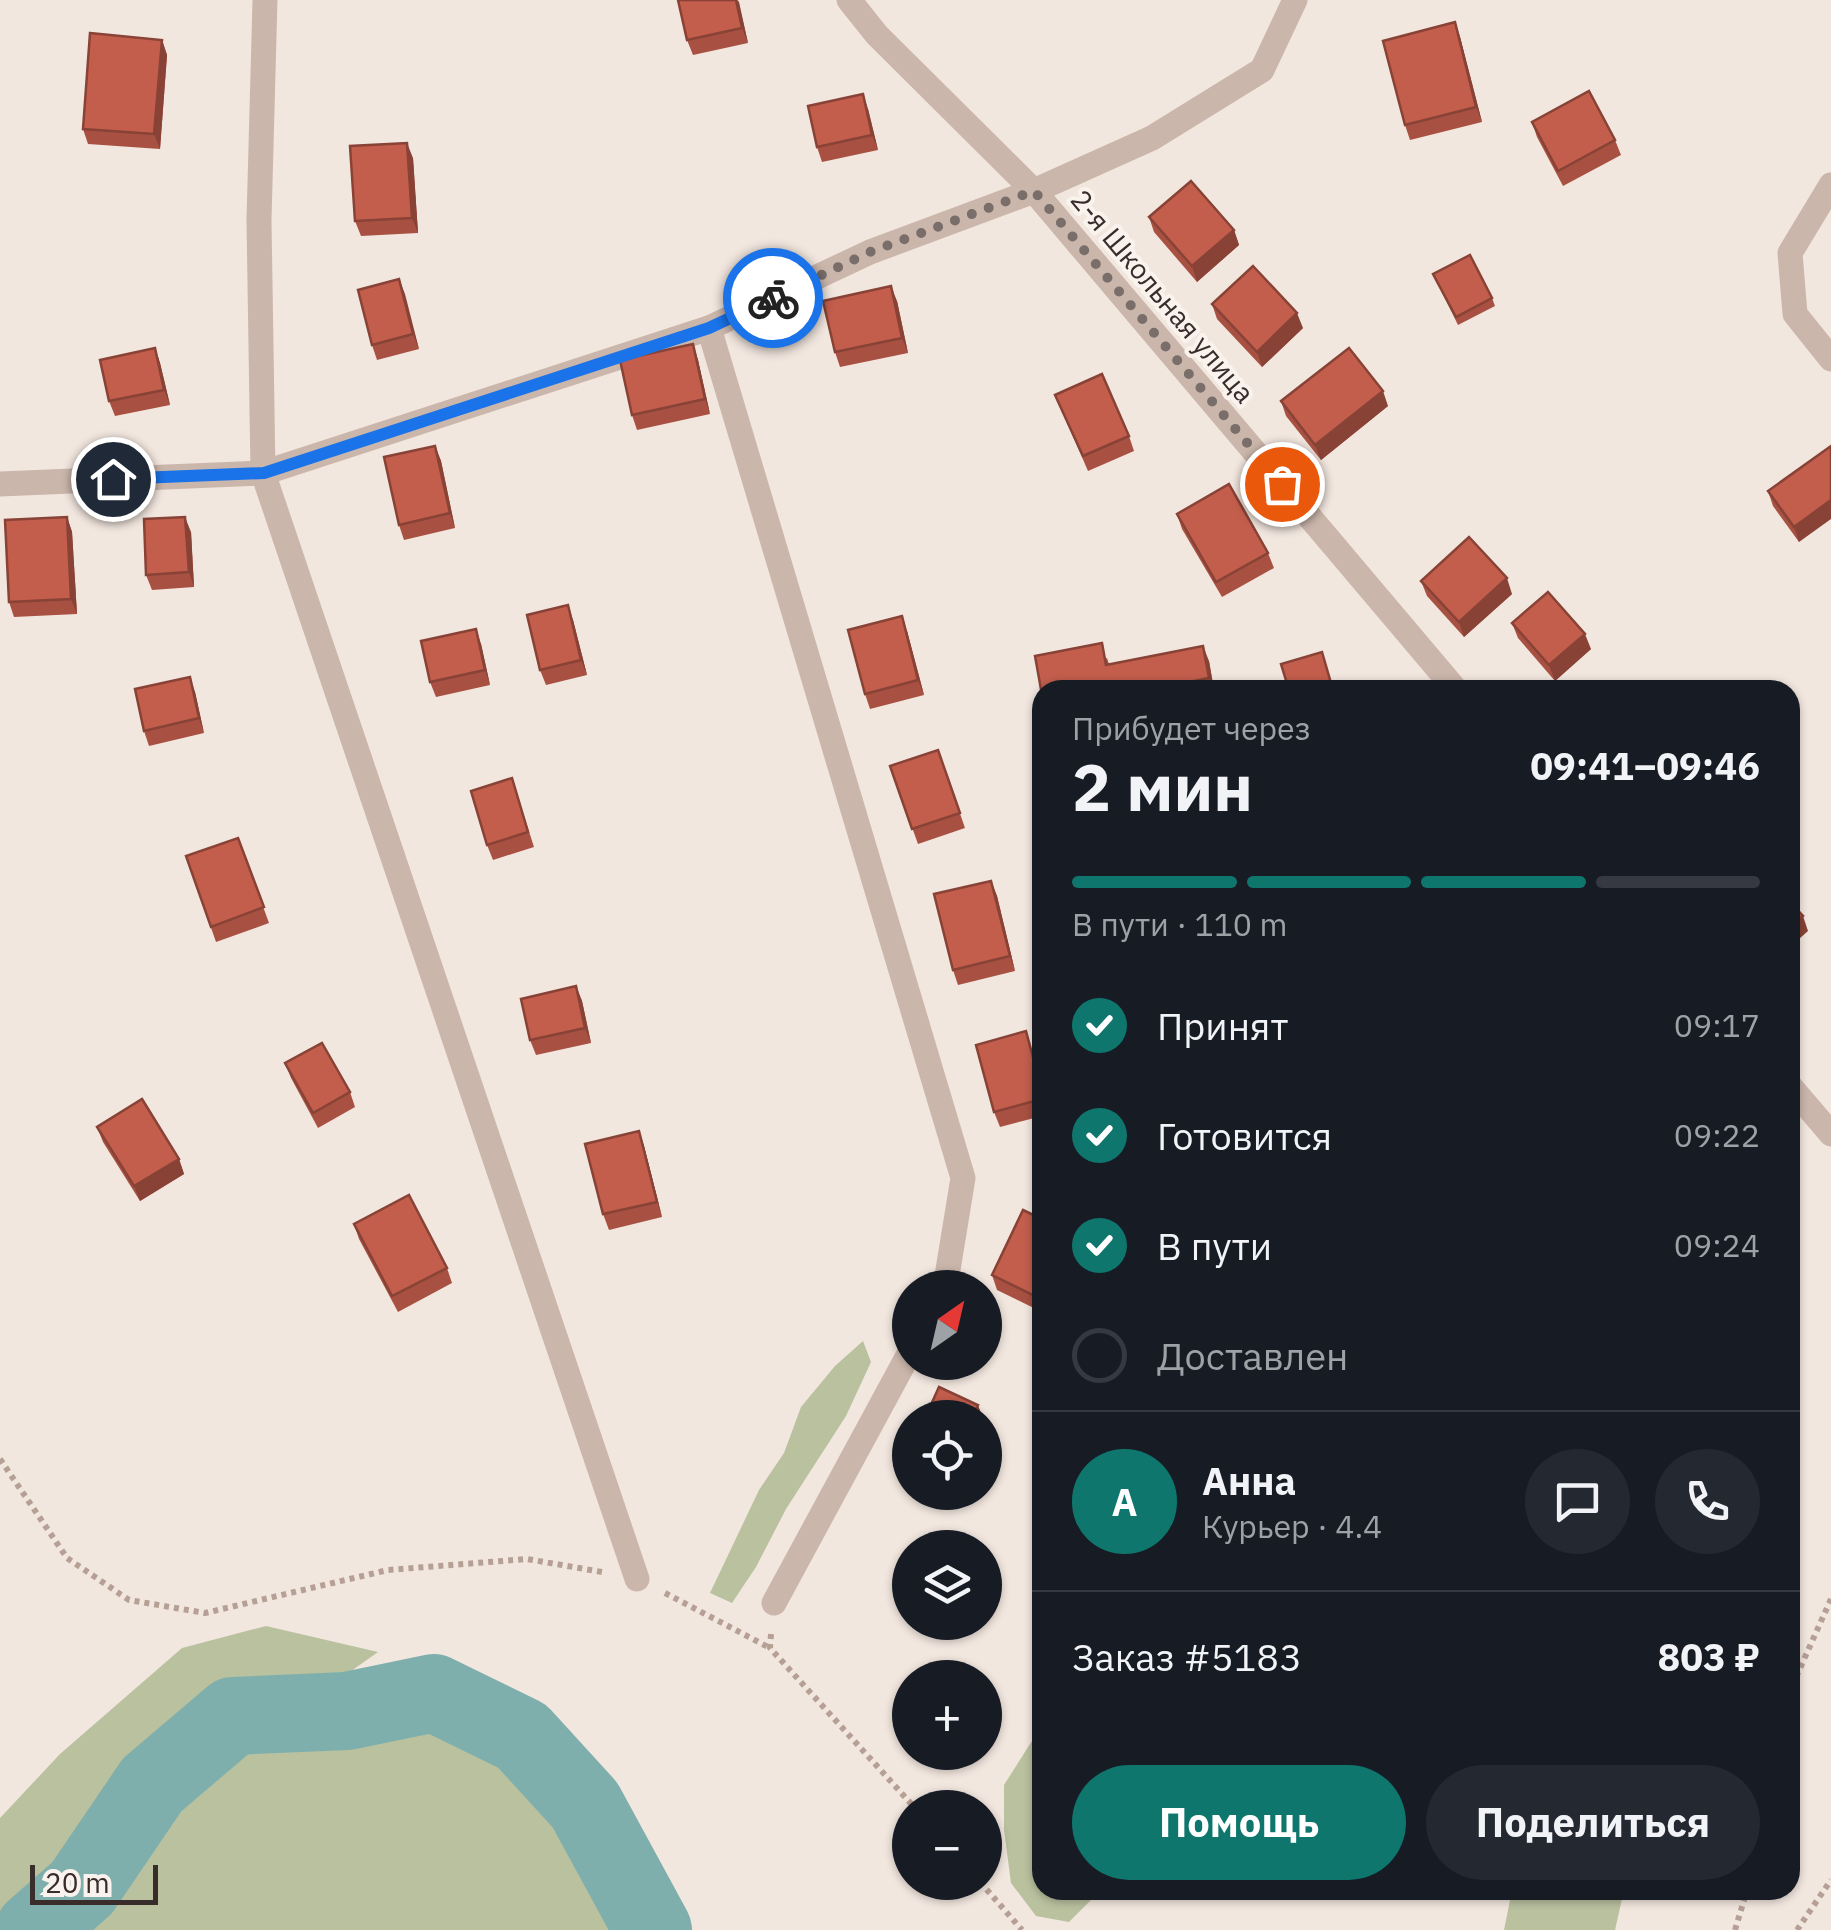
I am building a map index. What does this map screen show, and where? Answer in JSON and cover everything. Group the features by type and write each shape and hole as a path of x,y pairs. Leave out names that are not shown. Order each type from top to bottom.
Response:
{"street":[{"path":"265,0 259,220 264,473 637,1578"},
{"name":"2-я Школьная улица","path":"849,0 877,35 1034,191 1448,680"},
{"path":"0,484 264,473 709,328 870,252 1034,191 1152,138 1262,70 1295,0"},
{"path":"1831,184 1790,253 1795,314 1831,359"},
{"path":"709,328 963,1178 948,1270"},
{"path":"1800,1098 1831,1134"},
{"path":"774,1603 895,1380"}],"path":[{"path":"0,1459 67,1558 129,1600 205,1614 388,1570 527,1559 637,1578 770,1648 898,1790"},
{"path":"1800,1668 1831,1599"},
{"path":"770,1648 774,1603"},
{"path":"1797,1930 1831,1880"},
{"path":"996,1900 1022,1930"},
{"path":"1736,1930 1744,1900"}],"green space":[{"path":"863,1341 871,1362 846,1416 786,1509 756,1567 732,1603 710,1593 759,1490 784,1453 801,1407 835,1366"},
{"path":"266,1626 378,1652 330,1686 212,1697 127,1772 53,1863 0,1914 0,1818 60,1754 182,1648"},
{"path":"434,1693 522,1736 585,1805 653,1930 34,1930 82,1888 152,1785 233,1716 347,1711"},
{"path":"1032,1741 1032,1900 1091,1900 1069,1922 1036,1916 1011,1883 1004,1830 1004,1785"},
{"path":"1510,1900 1622,1900 1615,1930 1504,1930"}],"building":[{"path":"678,0 736,0 742,28 687,40"},
{"path":"1455,22 1476,107 1405,125 1383,41"},
{"path":"90,33 162,40 154,134 83,129"},
{"path":"1589,91 1615,140 1558,171 1532,122"},
{"path":"863,94 872,135 817,147 808,106"},
{"path":"407,143 412,218 355,221 350,146"},
{"path":"1191,181 1234,230 1192,266 1149,217"},
{"path":"1470,255 1492,298 1456,317 1433,274"},
{"path":"1253,266 1297,313 1257,352 1212,304"},
{"path":"399,279 413,334 372,345 358,290"},
{"path":"891,286 902,338 835,352 823,301"},
{"path":"693,344 705,399 632,415 620,360"},
{"path":"155,348 164,390 109,401 100,360"},
{"path":"1349,348 1383,391 1315,445 1281,401"},
{"path":"1102,374 1129,436 1083,456 1055,395"},
{"path":"435,446 450,513 399,525 384,457"},
{"path":"1831,446 1831,500 1794,527 1768,491"},
{"path":"1229,484 1268,553 1216,582 1177,514"},
{"path":"67,517 71,599 9,602 5,520"},
{"path":"185,517 189,572 146,575 144,519"},
{"path":"1469,537 1507,578 1459,622 1421,581"},
{"path":"1548,592 1585,634 1549,665 1512,623"},
{"path":"568,605 581,660 540,670 527,615"},
{"path":"902,616 918,680 865,694 848,630"},
{"path":"476,629 485,670 430,682 421,641"},
{"path":"1102,643 1106,665 1203,646 1209,678 1039,680 1035,656"},
{"path":"1322,652 1330,680 1286,680 1281,664"},
{"path":"190,677 199,718 144,731 135,689"},
{"path":"938,750 960,813 912,829 890,766"},
{"path":"512,778 528,832 487,845 471,791"},
{"path":"238,838 264,907 211,927 186,856"},
{"path":"991,881 1010,956 953,970 934,894"},
{"path":"576,986 585,1028 530,1040 521,999"},
{"path":"1026,1031 1032,1054 1032,1102 994,1112 976,1045"},
{"path":"322,1043 350,1092 313,1113 285,1063"},
{"path":"142,1099 179,1159 134,1186 97,1127"},
{"path":"639,1131 657,1202 603,1214 585,1144"},
{"path":"409,1195 447,1268 392,1296 354,1224"},
{"path":"1023,1210 1032,1214 1032,1295 1002,1280 1002,1270 994,1270"},
{"path":"939,1387 967,1400 933,1400"}],"waterway":[{"path":"34,1930 82,1888 152,1785 233,1716 347,1711 434,1693 522,1736 585,1805 653,1930"}],"way so far":[{"path":"773,298 870,252 1034,191 1282,484"}],"route":[{"path":"113,479 264,473 709,328 773,298"}]}
